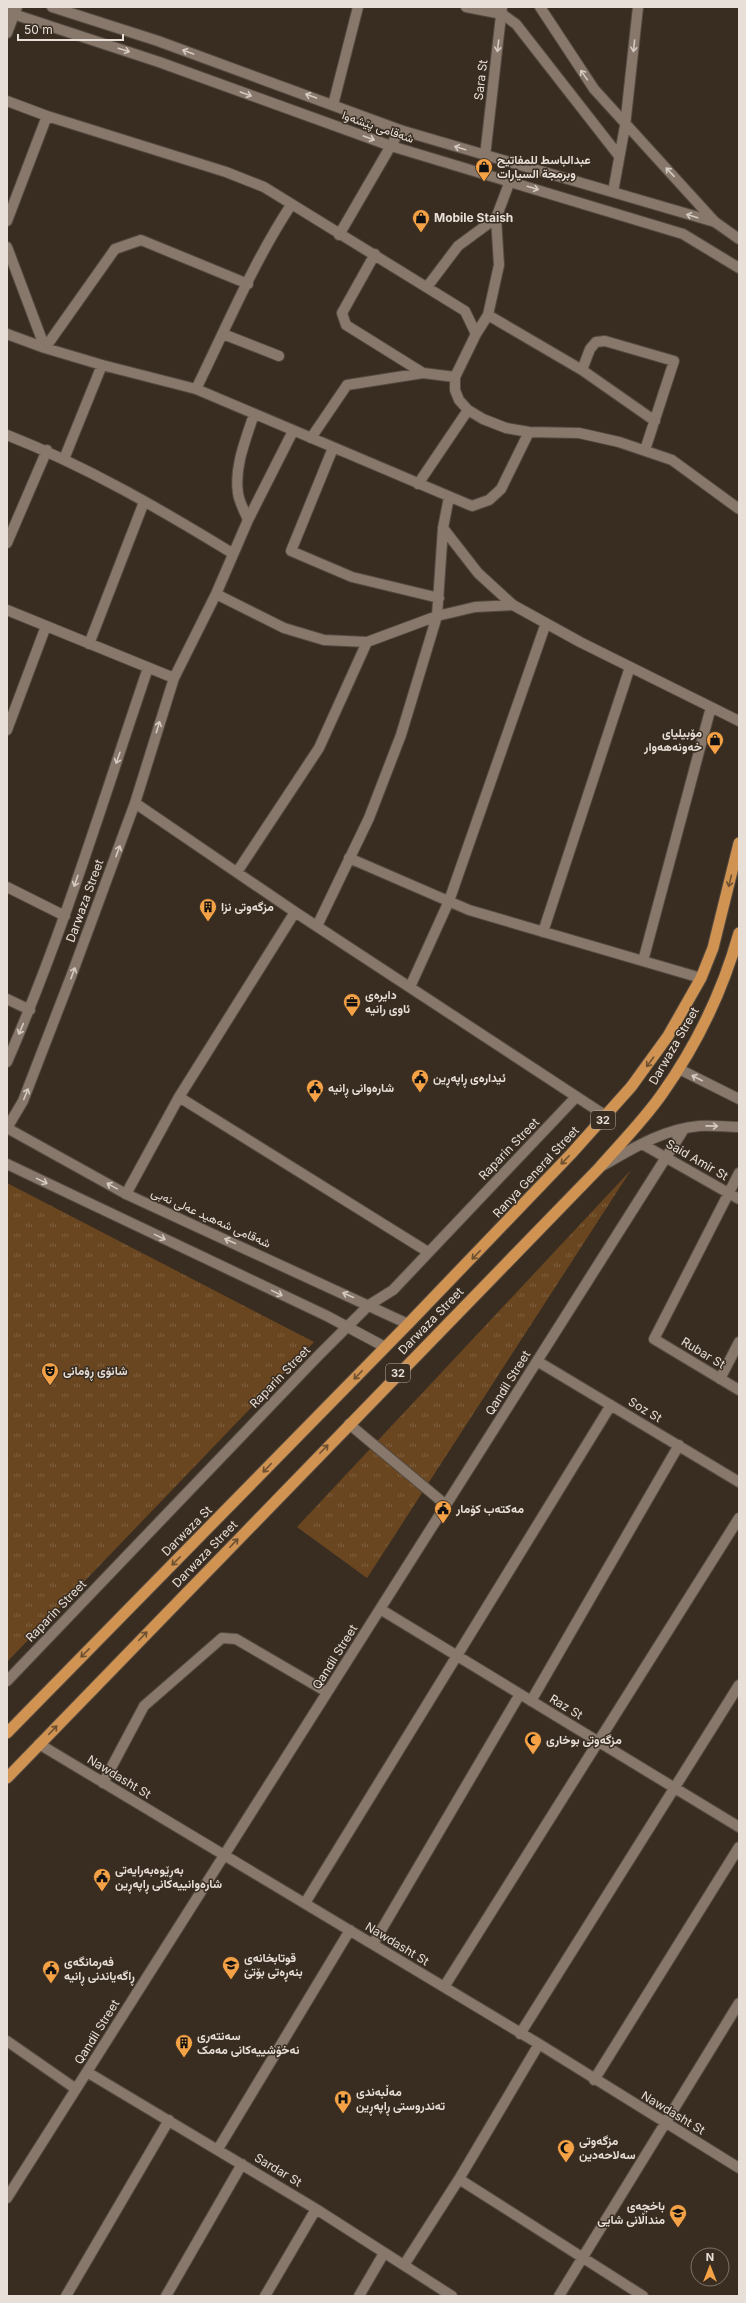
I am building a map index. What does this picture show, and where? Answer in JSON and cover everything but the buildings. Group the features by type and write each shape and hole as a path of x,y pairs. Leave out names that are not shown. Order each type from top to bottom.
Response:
{"highway":[{"name":"Ranya General Street","path":"385,1347 606,1116 654,1057 683,1013 701,978 713,948 739,843"},
{"name":"Darwaza Street","path":"7,1778 599,1168 650,1110 679,1069 711,1008 728,968 739,933"},
{"name":"Darwaza St","path":"7,1733 385,1347"}],"street":[{"name":"شەقامی پێشەوا","path":"52,7 158,41 400,130 714,222 739,239"},
{"path":"333,105 358,7"},
{"path":"466,7 502,10 516,24 619,156"},
{"path":"540,7 594,89 625,126 714,222"},
{"path":"613,192 625,126 638,7"},
{"name":"Sara St","path":"485,156 502,10"},
{"name":"شەقامی پێشەوا","path":"13,11 391,146 683,234 739,268"},
{"path":"7,33 13,11"},
{"path":"7,101 47,116 226,172 264,187 339,235 375,254 465,311 476,334"},
{"path":"7,221 47,116"},
{"path":"339,235 400,130"},
{"path":"510,181 496,218 499,265 488,315 476,334 455,377 455,390 460,400 468,410 489,422 529,432 579,433 645,450 672,460 683,466 739,509"},
{"path":"196,389 276,227 291,205"},
{"path":"427,287 458,246 496,218"},
{"path":"45,348 115,249 141,240 248,284"},
{"path":"7,247 45,348"},
{"path":"375,254 342,313 342,318 346,325 423,373"},
{"path":"488,315 582,370 655,421"},
{"path":"7,334 45,348 102,365 196,389 472,506 489,500 501,489 529,432"},
{"path":"223,334 278,356"},
{"path":"582,370 590,349 596,342 605,341 674,361 645,450"},
{"path":"64,459 102,365"},
{"path":"311,438 347,385 423,373 455,377"},
{"path":"418,484 468,410"},
{"path":"248,520 238,494 238,472 243,448 254,414"},
{"name":"Darwaza Street","path":"7,1128 28,1088 135,803 174,678 216,594 232,553 293,431"},
{"path":"7,435 47,450 144,502 232,553"},
{"path":"333,448 291,551 352,578 439,598"},
{"path":"7,543 11,525 47,450"},
{"path":"317,926 368,818 401,736 437,616 443,528 450,497"},
{"path":"88,644 144,502"},
{"path":"443,528 478,573 513,605 630,667 739,721"},
{"path":"216,594 284,628 324,640 367,642 437,616 475,607 513,605"},
{"path":"7,610 174,678"},
{"path":"410,987 449,901 546,623"},
{"path":"7,730 46,626"},
{"path":"237,872 319,748 367,642"},
{"path":"543,932 630,667"},
{"name":"Darwaza Street","path":"7,1062 30,1010 64,916 148,668"},
{"path":"643,961 711,707"},
{"path":"135,803 295,912 606,1116"},
{"path":"349,858 469,910 701,978"},
{"path":"7,887 64,916"},
{"path":"126,1194 179,1097 295,912"},
{"path":"7,999 30,1010"},
{"path":"679,1069 739,1099"},
{"path":"179,1097 428,1252"},
{"name":"Raparin Street","path":"7,1681 347,1326 370,1305 393,1290 576,1097"},
{"path":"599,1168 642,1144 684,1128 698,1126 739,1127"},
{"name":"شەقامی شەهید عەلی نەبی","path":"7,1128 126,1194 370,1305 408,1324"},
{"name":"Qandil Street","path":"7,2198 684,1128"},
{"name":"Said Amir St","path":"642,1144 739,1198"},
{"path":"7,1164 347,1326 385,1347"},
{"path":"730,1193 739,1173"},
{"name":"Rubar St","path":"730,1193 654,1339 739,1390"},
{"path":"720,1378 739,1342"},
{"name":"Soz St","path":"537,1361 739,1482"},
{"path":"305,1902 612,1405"},
{"path":"349,1424 446,1505"},
{"path":"531,1701 679,1445"},
{"path":"444,1988 739,1518"},
{"name":"Raz St","path":"380,1609 739,1828"},
{"path":"103,1783 144,1706 222,1638 236,1639 327,1692"},
{"path":"520,2034 739,1685"},
{"path":"373,1944 520,1694"},
{"name":"Nawdasht St","path":"39,1744 305,1902 665,2123 737,2163"},
{"path":"594,2080 739,1847"},
{"path":"218,2149 350,1930"},
{"path":"559,2296 739,2003"},
{"path":"7,2041 76,2089"},
{"path":"404,2266 458,2179 538,2044"},
{"name":"Sardar St","path":"87,2072 316,2208 452,2296"},
{"path":"66,2296 169,2120"},
{"path":"166,2296 242,2164"},
{"path":"458,2179 643,2296"},
{"path":"265,2296 316,2208"},
{"path":"360,2296 384,2253"}],"green space":[{"path":"631,1170 367,1578 297,1527"},
{"path":"7,1183 314,1342 7,1662"}],"place":[{"name":"عبدالباسط للمفاتيح وبرمجة السيارات","path":"484,182"},
{"name":"Mobile Staish","path":"421,233"},
{"name":"مۆبیلیای خەونەهەوار","path":"715,755"},
{"name":"مزگەوتی نزا","path":"208,922"},
{"name":"دایرەی ئاوی رانیە","path":"352,1017"},
{"name":"ئیدارەی ڕاپەڕین","path":"420,1093"},
{"name":"شارەوانی ڕانیە","path":"315,1103"},
{"name":"شانۆی ڕۆمانی","path":"50,1386"},
{"name":"مەکتەب کۆمار","path":"443,1524"},
{"name":"مزگەوتی بوخاری","path":"533,1755"},
{"name":"بەڕێوەبەرایەتی شارەوانییەکانی ڕاپەڕین","path":"102,1892"},
{"name":"قوتابخانەی بنەڕەتی بۆتێ","path":"231,1980"},
{"name":"فەرمانگەی ڕاگەیاندنی ڕانیە","path":"51,1984"},
{"name":"سەنتەری نەخۆشییەکانی مەمک","path":"184,2058"},
{"name":"مەڵبەندی تەندروستی ڕاپەڕین","path":"343,2114"},
{"name":"مزگەوتی سەلاحەدین","path":"566,2163"},
{"name":"باخچەی منداڵانی شایی","path":"678,2228"}]}
